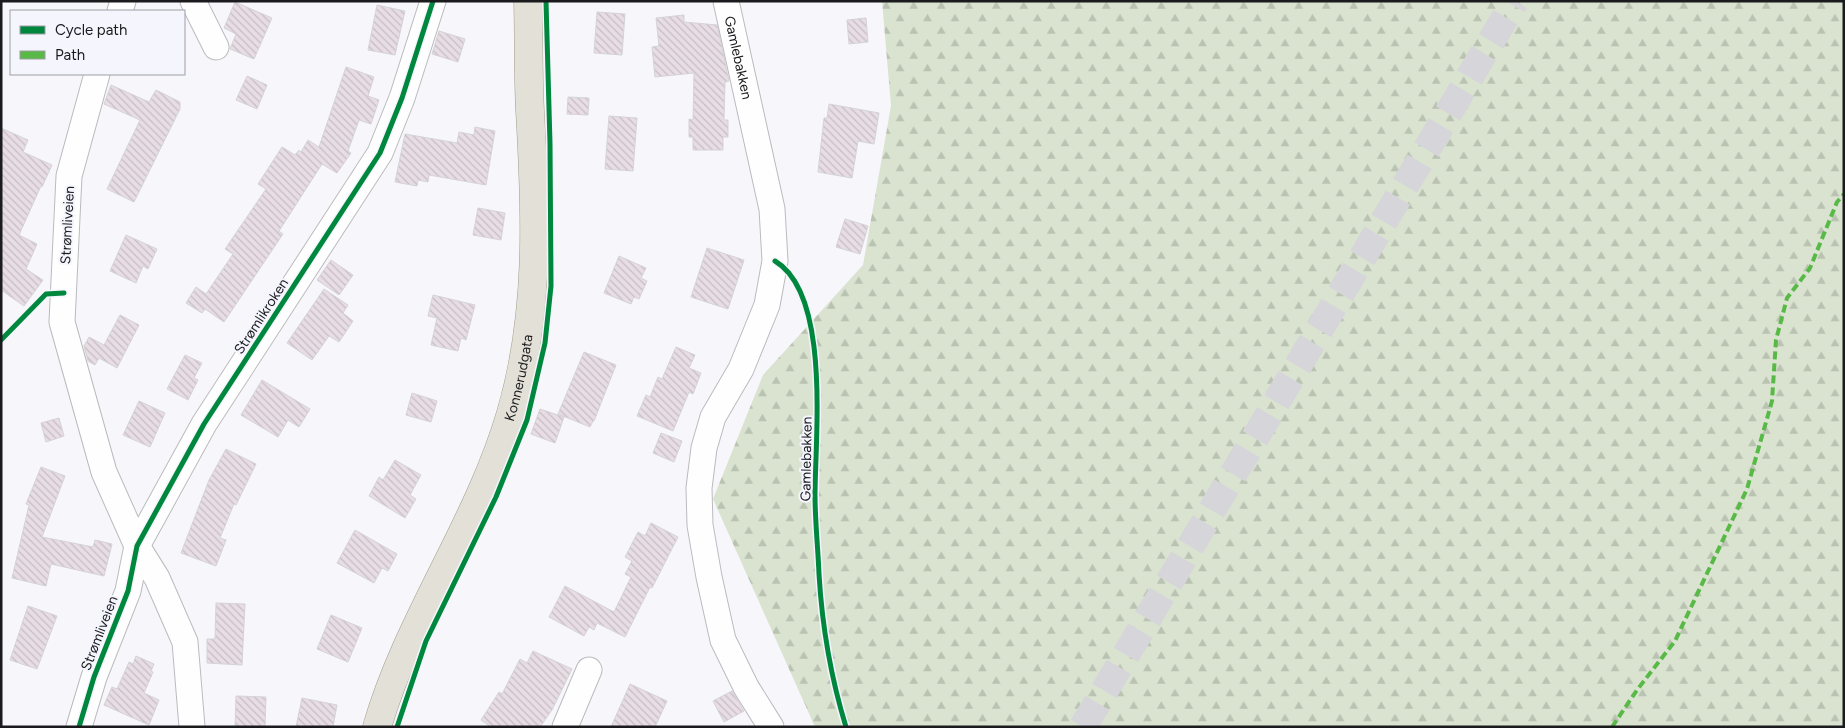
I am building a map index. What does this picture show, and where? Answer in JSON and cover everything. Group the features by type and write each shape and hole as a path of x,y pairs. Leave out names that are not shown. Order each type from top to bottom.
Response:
{"main road":[{"name":"Konnerudgata","path":"377,727 386,697 413,631 483,488 511,413 526,352 531,316 536,226 530,110 528,1"}],"street":[{"path":"193,1 216,46"},
{"name":"Strømlikroken","path":"138,546 204,424 380,153 402,98 433,1"},
{"name":"Gamlebakken","path":"726,1 772,209 775,261 767,305 741,369 713,417 704,448 699,488 700,525 723,640 746,687 771,727"},
{"name":"Strømliveien","path":"97,75 69,176 62,322 104,472 138,546 157,578 185,642 192,727"},
{"name":"Strømliveien","path":"79,727 94,678 128,591 138,546"},
{"path":"565,727 589,670"}],"green space":[{"path":"882,1 1844,1 1844,727 815,727 713,499 763,375 863,265 891,106"}],"building":[{"path":"235,2 272,18 254,59 230,49 236,34 224,28"},
{"path":"377,5 405,11 395,55 368,50"},
{"path":"597,12 625,14 622,55 594,53"},
{"path":"684,15 684,22 717,25 729,81 725,82 724,120 728,120 728,137 723,137 723,150 693,150 693,137 689,137 689,119 693,120 694,73 655,77 652,47 659,46 656,18"},
{"path":"866,18 868,42 849,44 847,20"},
{"path":"439,31 465,39 458,62 432,54"},
{"path":"346,67 374,77 368,96 379,100 371,124 359,120 348,151 351,153 337,173 322,164 279,231 283,234 224,322 205,309 202,313 186,303 196,287 206,294 233,254 225,249 266,189 258,184 282,147 295,155 299,150 301,152 308,140 319,147"},
{"path":"247,76 267,85 257,109 236,100"},
{"path":"111,85 149,102 156,90 180,102 180,109 134,202 107,189 140,120 104,104"},
{"path":"568,97 589,98 588,115 567,114"},
{"path":"829,104 879,113 874,144 858,141 852,178 818,172 824,118 827,118"},
{"path":"609,116 637,118 633,171 605,169"},
{"path":"475,127 495,131 486,185 429,175 428,182 418,180 417,186 395,182 405,134 457,143 459,132 474,135"},
{"path":"1,128 28,140 23,152 52,165 19,235 37,244 26,269 43,280 24,306 1,290"},
{"path":"478,208 505,213 501,240 473,235"},
{"path":"845,219 868,226 860,254 836,247"},
{"path":"126,235 157,249 148,269 143,266 136,283 110,271"},
{"path":"707,248 744,260 728,309 691,297"},
{"path":"619,256 646,268 641,278 647,281 639,299 634,297 631,304 604,293"},
{"path":"331,260 353,275 339,295 317,280"},
{"path":"324,289 348,305 343,313 353,321 339,342 329,336 312,360 287,343"},
{"path":"433,295 475,305 466,340 461,338 458,351 431,345 437,318 428,316"},
{"path":"120,315 139,325 117,368 99,358 95,365 88,361 84,346 89,337 104,345"},
{"path":"676,347 695,355 689,368 701,373 693,394 689,392 673,431 637,416 646,395 650,397 658,377 662,379"},
{"path":"584,352 616,365 590,427 558,414"},
{"path":"185,355 202,363 194,378 198,380 188,400 167,389"},
{"path":"262,380 310,409 299,427 288,420 278,437 241,415"},
{"path":"412,393 437,401 431,422 406,415"},
{"path":"139,401 165,413 150,447 123,435"},
{"path":"540,409 564,417 555,443 531,434"},
{"path":"59,418 64,436 46,442 41,423"},
{"path":"661,433 682,441 674,462 653,453"},
{"path":"226,449 256,464 236,505 234,504 220,538 226,540 216,566 181,553 209,480"},
{"path":"395,460 421,475 410,495 416,499 405,518 369,496 379,477 383,480"},
{"path":"41,467 65,476 42,537 93,547 95,540 112,544 104,576 51,564 46,586 12,578 29,505 26,504"},
{"path":"651,523 678,537 625,637 597,623 594,630 589,627 584,636 549,617 565,586 614,612 631,577 625,574 632,561 625,557 638,532 645,536"},
{"path":"355,530 397,554 388,571 382,568 374,583 337,563"},
{"path":"216,603 245,604 242,665 207,663 207,639 215,639"},
{"path":"28,606 57,616 37,669 10,660"},
{"path":"331,615 362,628 348,662 317,649"},
{"path":"533,651 572,669 552,710 540,727 491,727 481,720 499,692 502,694 520,659 527,663"},
{"path":"136,656 154,664 151,671 153,672 144,693 159,700 149,725 104,705 112,687 117,689 129,662 133,664"},
{"path":"630,684 667,701 655,727 611,727"},
{"path":"732,691 744,711 724,722 713,701"},
{"path":"236,696 266,697 265,727 235,727"},
{"path":"302,698 337,705 333,727 296,727"}],"tunnel":[{"path":"1083,727 1515,1"}],"marked path":[{"path":"1612,727 1637,690 1675,641 1747,489 1772,401 1776,340 1787,298 1810,268 1837,202 1844,194"}],"cycle path":[{"path":"79,727 94,677 128,591 137,546 204,424 380,153 402,98 433,1"},
{"path":"397,727 426,641 496,497 527,420 545,343 551,286 546,1"},
{"path":"775,261 793,278 805,303 812,335 816,369 815,505 820,593 832,671 846,727"},
{"path":"1,340 46,294 64,293"}]}
